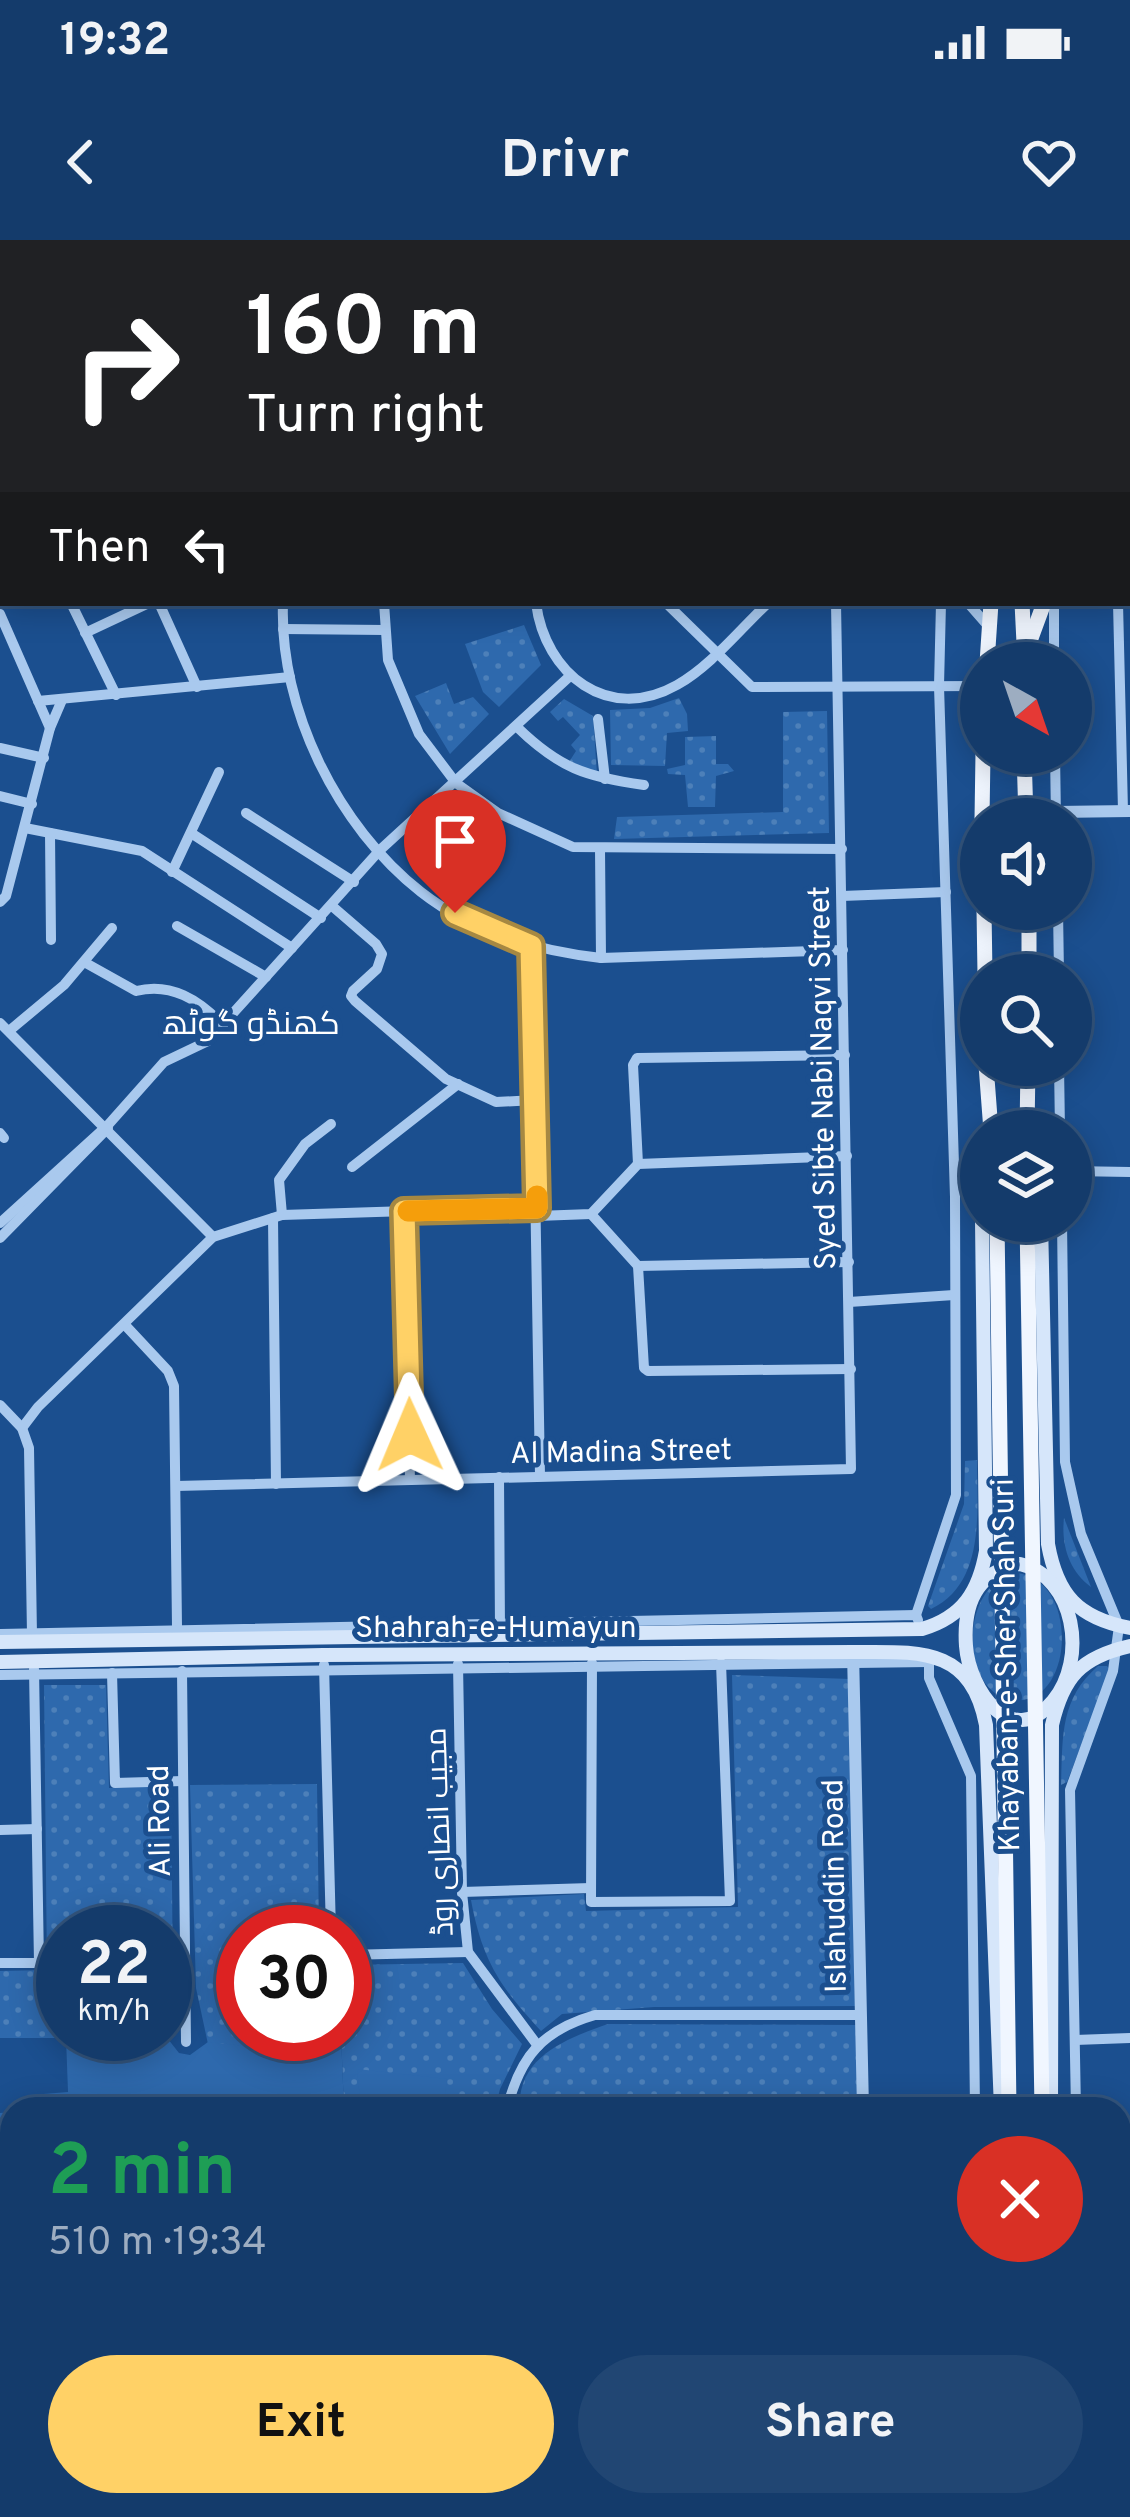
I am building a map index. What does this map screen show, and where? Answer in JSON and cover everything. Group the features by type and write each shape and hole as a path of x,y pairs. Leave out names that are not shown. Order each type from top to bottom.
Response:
{"main road":[{"path":"989,642 990,606"},
{"path":"1022,606 1024,642"},
{"path":"1028,642 1034,606"},
{"path":"1031,642 1043,606"},
{"path":"982,1242 986,1551 967,1617 965,1644 988,1740 1004,2097"},
{"name":"Khayaban-e-Sher Shah Suri","path":"997,1242 1011,2065 1007,2097"},
{"name":"Khayaban-e-Sher Shah Suri","path":"1027,1242 1039,2063 1045,2097"},
{"path":"1041,1242 1048,1544 1071,1640 1050,1741 1047,2097"},
{"path":"1124,1647 1088,1663 1037,1714 1018,1718 1001,1715 955,1667 926,1656 919,1622 950,1617 974,1596 986,1576 1020,1564 1050,1576 1089,1614 1125,1627"},
{"name":"Shahrah-e-Humayun","path":"0,1638 723,1630 919,1622"},
{"path":"722,1659 723,1630"},
{"name":"Shahrah-e-Humayun","path":"0,1662 34,1668 926,1656"}],"street":[{"path":"72,606 116,695"},
{"path":"85,633 143,606"},
{"path":"160,606 196,687"},
{"path":"283,606 290,677 315,756 330,785 380,850 423,894 488,930 531,946 601,958 843,950"},
{"path":"383,606 388,660 403,704 436,762 456,783 499,813 573,847 842,849"},
{"path":"537,606 551,654 570,676 591,692 646,696 676,686 765,606"},
{"path":"669,606 752,687 960,686"},
{"name":"Syed Sibte Nabi Naqvi Street","path":"836,606 851,1469"},
{"path":"0,1638 177,1627 500,1629 919,1622 956,1495 941,606"},
{"path":"971,606 989,627"},
{"path":"1054,606 1054,642"},
{"path":"1092,813 1126,811 1118,606"},
{"path":"0,614 50,728"},
{"path":"283,629 385,630"},
{"path":"0,651 14,645"},
{"path":"0,1238 164,1062 178,1052 195,1051 223,1025 380,850 570,676"},
{"path":"38,701 290,677"},
{"path":"0,902 6,896 50,728 62,700"},
{"path":"598,719 605,779"},
{"path":"517,727 559,764 605,779 644,784"},
{"path":"0,748 44,758"},
{"path":"172,872 220,772"},
{"path":"0,796 32,804"},
{"path":"246,813 354,882"},
{"path":"26,828 142,850 292,948"},
{"path":"50,833 51,940"},
{"path":"191,833 320,919"},
{"path":"600,849 601,958"},
{"path":"842,896 946,892"},
{"path":"332,906 376,944 382,955 377,969 351,996 406,1048 458,1084 496,1102 535,1100"},
{"path":"177,926 266,977"},
{"path":"112,928 64,986 4,1027 213,1237"},
{"path":"531,946 540,1476"},
{"path":"84,962 136,991 152,986 186,995 223,1025"},
{"path":"638,1164 633,1065 638,1058 845,1055"},
{"path":"352,1167 458,1084"},
{"path":"276,1484 279,1180 305,1144 331,1124"},
{"path":"0,1223 106,1128"},
{"path":"591,1214 638,1164 847,1156"},
{"path":"1092,1171 1130,1172"},
{"path":"404,1211 410,1480"},
{"path":"22,1428 213,1237 277,1217 404,1211 591,1214 638,1266 644,1368 648,1371 851,1369"},
{"path":"1062,1242 1065,1462 1081,1534 1125,1627 1124,1647 1070,1790 1076,2097"},
{"path":"638,1266 849,1262"},
{"path":"849,1302 954,1295"},
{"path":"124,1324 172,1378 177,1627"},
{"path":"0,1406 22,1428 29,1448 32,1635"},
{"name":"Al Madina Street","path":"176,1486 851,1469"},
{"path":"500,1477 500,1629"},
{"path":"926,1656 928,1678 971,1776 975,2097"},
{"name":"Islahuddin Road","path":"853,1657 863,2097"},
{"path":"591,1660 591,1903 730,1901 722,1659"},
{"name":"مجیب انصاری روڈ","path":"458,1660 462,1892 468,1952 538,2045"},
{"path":"0,1675 34,1668 112,1673 324,1662 330,1905"},
{"path":"0,1964 39,1963 34,1668"},
{"name":"Ali Road","path":"182,1671 184,1905"},
{"path":"112,1673 115,1783 183,1780"},
{"path":"0,1830 37,1829"},
{"path":"462,1892 591,1888"},
{"path":"372,1954 468,1952"},
{"path":"510,2097 515,2078 538,2045 560,2025 595,2015 861,2015"},
{"path":"1075,2040 1130,2038"}],"shaded area":[{"path":"524,625 541,665 499,707 483,692 465,644"},
{"path":"446,683 454,704 473,697 489,714 450,754 415,696"},
{"path":"679,698 688,731 667,733 665,766 611,765 610,710 650,708"},
{"path":"564,699 593,716 597,774 569,762 576,751 571,745 580,735 563,717 558,721 550,712"},
{"path":"827,711 829,833 614,839 617,817 783,812 783,712"},
{"path":"716,736 716,764 728,764 734,771 716,776 715,807 688,807 685,775 668,774 667,769 685,765 685,737"},
{"path":"977,1460 977,1522 970,1564 949,1597 931,1609 928,1606 964,1504 965,1461"},
{"path":"1064,1518 1091,1587 1068,1557"},
{"path":"1016,1573 1037,1580 1051,1596 1060,1617 1062,1641 1049,1683 1034,1696 1014,1700 996,1694 983,1680 973,1639 983,1597 997,1581"},
{"path":"1098,1666 1110,1670 1067,1782 1061,1785 1070,1706"},
{"path":"732,1675 850,1679 855,2006 654,2007 562,2014 541,2031 495,1972 471,1900 584,1894 586,1911 738,1907"},
{"path":"44,1685 106,1685 109,1788 171,1786 172,1905 46,1905"},
{"path":"317,1784 319,1905 216,1905 216,2044 208,2044 196,1988 190,1785"},
{"path":"463,1963 492,2009 522,2044 498,2097 344,2097 342,2061 372,2061 372,1965"},
{"path":"36,1970 36,2038 0,2038 0,1971"},
{"path":"608,2024 857,2025 857,2097 521,2097 526,2076 536,2063 577,2036"},
{"path":"208,2042 216,2043 216,2061 342,2061 344,2097 31,2097 68,2092 67,2061 192,2061 192,2054"},
{"path":"357,2069 447,2079 445,2097 360,2097"}],"slow traffic":[{"path":"408,1211 537,1208 537,1196"}],"district":[{"name":"کھنڈو گوٹھ","path":"251,1022"}],"route":[{"path":"410,1435 404,1211 537,1208 531,946 455,913"}]}
